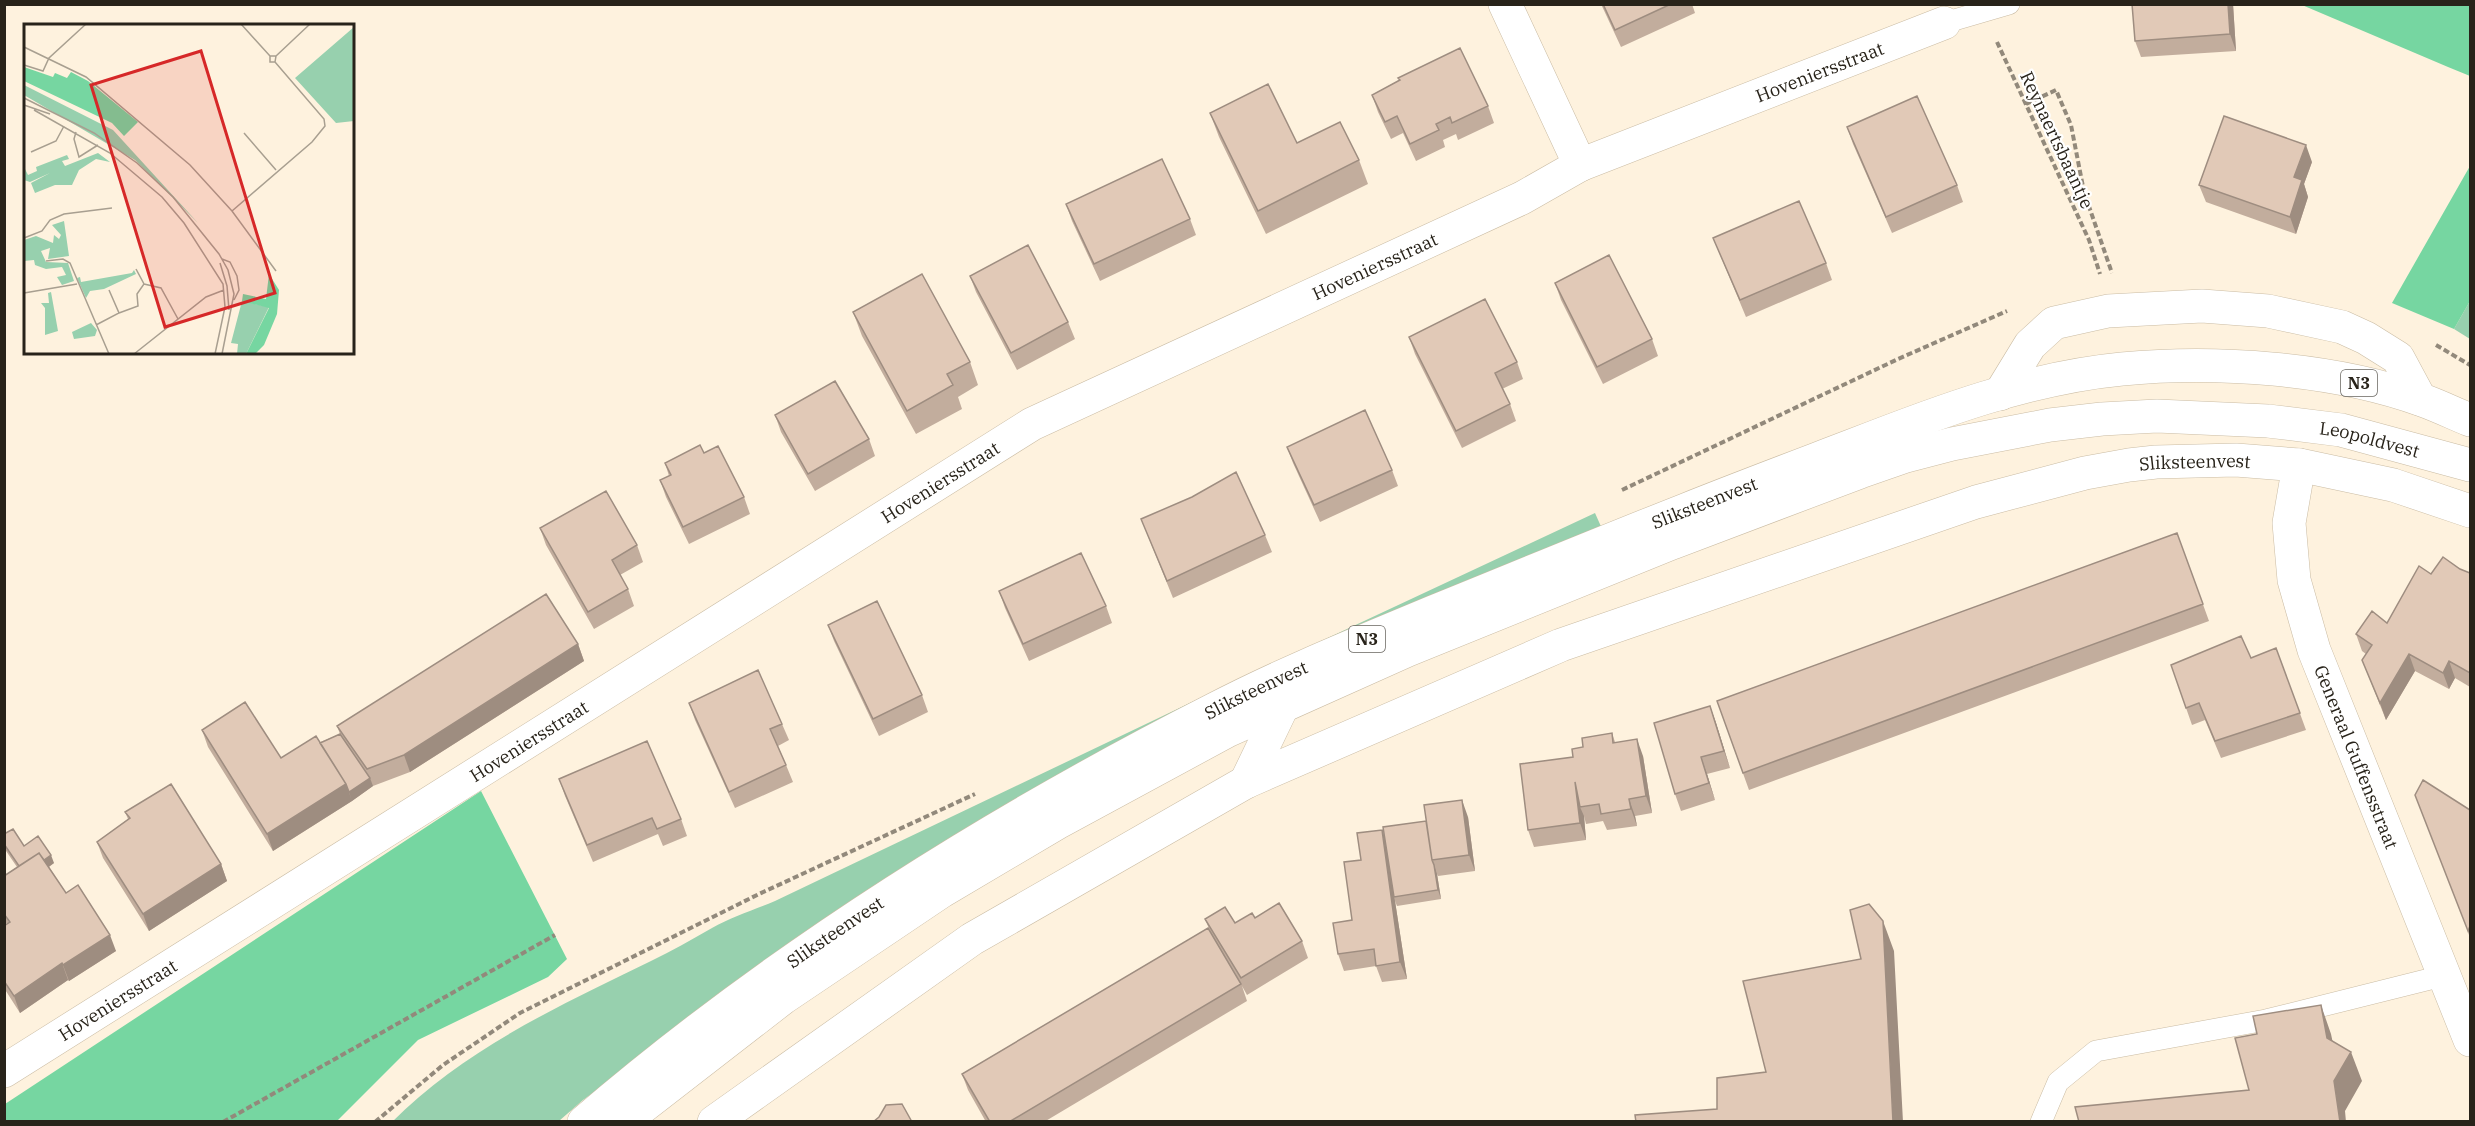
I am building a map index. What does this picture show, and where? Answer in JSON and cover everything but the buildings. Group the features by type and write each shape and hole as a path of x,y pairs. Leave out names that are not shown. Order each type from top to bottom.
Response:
{"street":[{"path":"1505,4 1580,165"},
{"name":"Hoveniersstraat","path":"4,1071 1032,424 1522,198 1580,165 1944,23"},
{"path":"2000,394 2030,345 2054,323 2108,311 2202,306 2268,311 2342,327 2366,338 2398,358 2420,399"},
{"name":"Sliksteenvest","path":"584,1122 640,1073 860,913 1041,801 1215,709 1339,651 1576,553 1943,410 2032,385 2121,369 2218,365 2368,384 2420,399"},
{"name":"N3","path":"2420,399 2470,420"},
{"name":"Sliksteenvest","path":"623,1122 783,998 942,891 1057,823 1227,731 1408,650 1672,543 1906,456 1963,441 2050,425 2102,419 2157,416 2268,421"},
{"name":"Leopoldvest","path":"2268,421 2341,430 2470,465"},
{"name":"Sliksteenvest","path":"714,1122 972,939 1246,782 1561,645 1976,502 2085,473 2156,462 2236,460 2299,465"},
{"path":"2299,465 2394,485 2470,511"},
{"name":"Generaal Guffensstraat","path":"2299,465 2289,523 2294,580 2314,650 2446,975 2470,1040"},
{"name":"Sliksteenvest","path":"1246,782 1283,705"}],"lane":[{"path":"1944,23 2009,4"},
{"path":"2041,1122 2058,1082 2096,1051 2266,1020 2446,975"}],"path":[{"name":"Reynaertsbaantje","path":"1983,13 2089,240 2102,279"},
{"path":"2026,104 2056,90 2071,125 2084,192 2113,277"},
{"path":"223,1122 555,935"}],"green space":[{"path":"2302,5 2470,5 2470,76 2448,67"},
{"path":"2470,166 2470,301 2454,329 2392,303"},
{"path":"2470,301 2470,339 2454,329"},
{"path":"1595,513 1603,531 828,924 583,1100 559,1121 392,1122 450,1072 515,1031 719,924 775,901"},
{"path":"481,791 567,959 548,977 418,1040 337,1121 5,1121 5,1104"}]}
